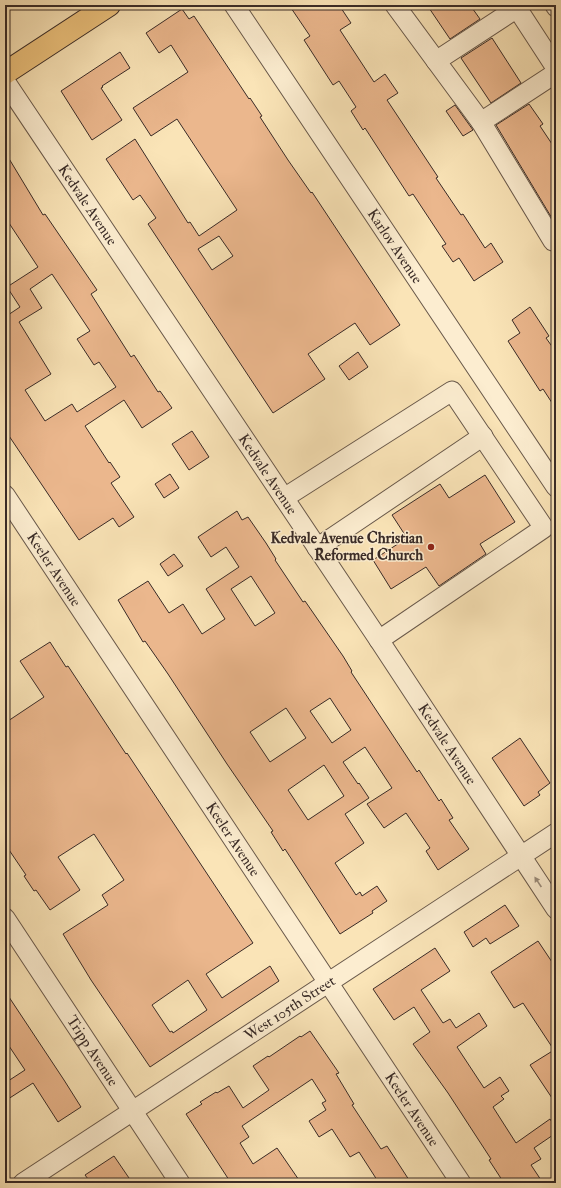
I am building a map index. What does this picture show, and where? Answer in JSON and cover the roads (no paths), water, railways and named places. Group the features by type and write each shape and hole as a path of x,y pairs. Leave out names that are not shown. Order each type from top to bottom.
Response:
{"main road":[{"path":"5,73 109,5"}],"street":[{"name":"Karlov Avenue","path":"234,5 556,487"},
{"path":"395,5 481,122 552,241 556,239"},
{"path":"436,61 516,7 553,56"},
{"path":"481,122 556,73"},
{"name":"Kedvale Avenue","path":"5,81 379,640 556,909"},
{"path":"284,498 452,391 483,436 544,528 379,640"},
{"path":"317,548 483,436"},
{"name":"Keeler Avenue","path":"5,495 461,1183"},
{"name":"West 105th Street","path":"23,1183 556,833"},
{"name":"Tripp Avenue","path":"5,918 180,1183"}],"place":[{"name":"Kedvale Avenue Christian Reformed Church","path":"431,547"}]}
